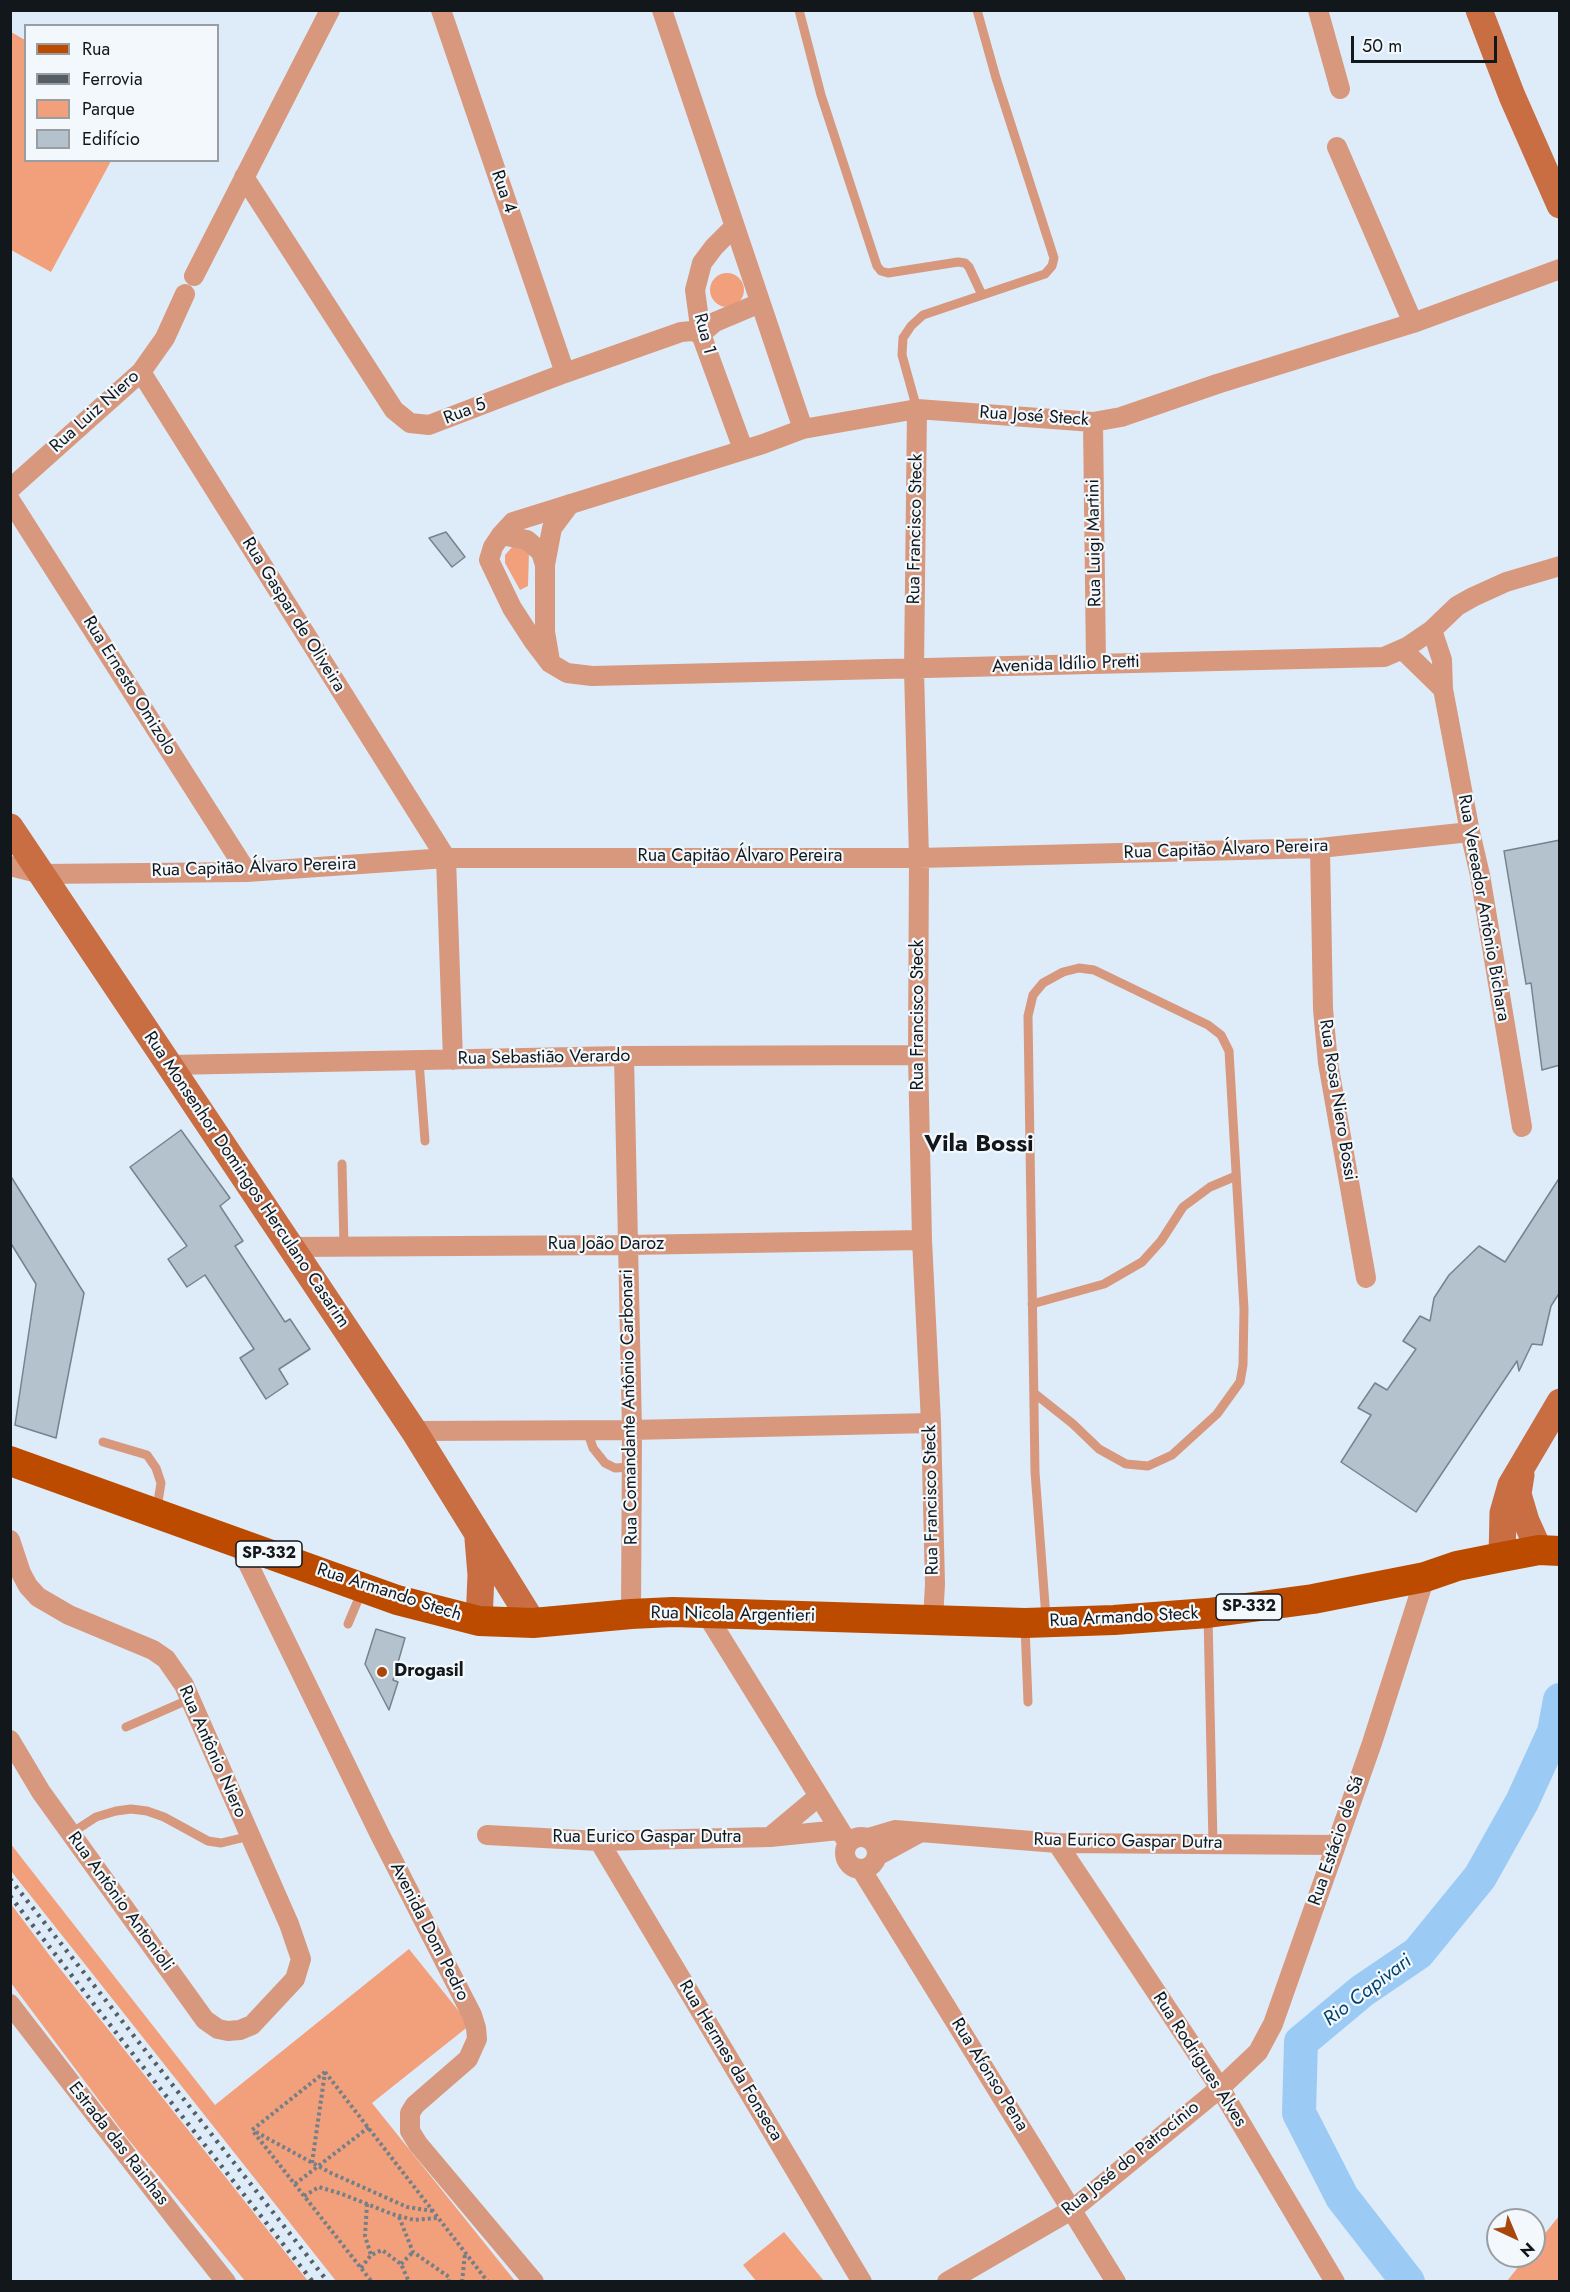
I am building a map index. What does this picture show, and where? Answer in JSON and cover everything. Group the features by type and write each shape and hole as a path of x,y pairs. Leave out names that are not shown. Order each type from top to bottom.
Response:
{"main road":[{"path":"1479,10 1512,96 1560,205"},
{"name":"Rua Monsenhor Domingos Herculano Casarim","path":"10,826 414,1431 533,1623"},
{"path":"1502,1557 1503,1513 1511,1485 1560,1402"},
{"name":"Rua Armando Stech","path":"10,1461 397,1600 479,1621 533,1623"},
{"path":"1523,1465 1518,1494 1526,1521 1549,1550"},
{"name":"Rua Monsenhor Domingos Herculano Casarim","path":"478,1535 481,1575 479,1621"},
{"name":"Rua Armando Steck","path":"933,1620 1036,1622 1208,1613 1313,1599 1425,1577 1457,1566 1549,1550"},
{"name":"Rua Nicola Argentieri","path":"533,1623 631,1614 705,1612 933,1620"}],"street":[{"path":"194,276 330,10"},
{"name":"Rua 4","path":"441,10 565,373"},
{"path":"662,10 803,429"},
{"path":"1318,10 1340,89"},
{"path":"1337,147 1413,322"},
{"name":"Rua 5","path":"244,177 394,410 410,423 429,425 440,422 565,373 681,332 692,331 701,334"},
{"name":"Rua 1","path":"734,227 702,263 695,290 701,334 743,449"},
{"name":"Rua José Steck","path":"501,534 513,522 803,429 917,409 1093,422 1121,417 1413,322 1560,269"},
{"name":"Rua Luiz Niero","path":"10,489 141,372 165,338 185,294"},
{"path":"701,334 716,322 760,303"},
{"name":"Rua Gaspar de Oliveira","path":"141,372 446,858"},
{"name":"Rua Francisco Steck","path":"917,409 914,670 919,858 918,1055 922,1240 931,1424 933,1620"},
{"name":"Rua Luigi Martini","path":"1093,422 1096,663"},
{"name":"Rua Ernesto Omizolo","path":"10,500 247,872"},
{"path":"544,565 552,528 570,504"},
{"path":"501,534 527,540 541,552 544,565 545,632 550,663"},
{"name":"Avenida Idílio Pretti","path":"501,534 493,547 489,560 512,608 550,663 567,673 579,676 914,670 1096,663 1384,657 1402,649 1432,630 1457,606 1473,597 1506,582 1560,566"},
{"path":"512,608 530,609 545,599"},
{"name":"Rua Vereador Antônio Bichara","path":"1432,630 1442,660 1443,689 1480,874 1522,1127"},
{"path":"1402,649 1443,689"},
{"name":"Rua Capitão Álvaro Pereira","path":"10,866 42,874 247,872 446,858 919,858 1320,848 1470,832"},
{"name":"Rua Rosa Niero Bossi","path":"1320,848 1323,1009 1328,1063 1366,1278"},
{"path":"446,858 453,1060"},
{"name":"Rua Sebastião Verardo","path":"170,1065 624,1056 918,1055"},
{"name":"Rua Comandante Antônio Carbonari","path":"624,1056 632,1430 631,1614"},
{"name":"Rua João Daroz","path":"290,1247 922,1240"},
{"path":"414,1431 632,1430 931,1424"},
{"name":"Rua Antônio Niero","path":"10,1540 25,1580 38,1597 48,1605 69,1615 153,1650 166,1659 190,1699 289,1924 302,1959 295,1979 252,2025"},
{"name":"Avenida Dom Pedro","path":"238,1543 380,1835 472,2015 476,2028 477,2039 468,2059 421,2100 410,2113 410,2131 418,2144 534,2282"},
{"name":"Rua Estácio de Sá","path":"1220,2088 1258,2052 1269,2032 1372,1743 1425,1577"},
{"path":"705,1612 844,1837 848,1863 861,1869 868,1868 874,1863 877,1856 874,1842 861,1836 844,1837"},
{"name":"Rua Antônio Antonioli","path":"10,1740 41,1792 70,1834 205,2020 218,2029 228,2031 240,2030 252,2025"},
{"path":"770,1837 819,1796"},
{"name":"Rua Eurico Gaspar Dutra","path":"868,1838 895,1830 1057,1842 1336,1845"},
{"path":"877,1856 921,1832"},
{"name":"Rua Eurico Gaspar Dutra","path":"487,1835 599,1841 844,1837"},
{"name":"Rua Hermes da Fonseca","path":"599,1841 862,2282"},
{"name":"Rua Rodrigues Alves","path":"1057,1842 1220,2088 1335,2282"},
{"name":"Rua Afonso Pena","path":"861,1869 1116,2282"},
{"name":"Estrada das Rainhas","path":"10,2004 226,2282"},
{"name":"Rua José do Patrocínio","path":"947,2282 1073,2209 1220,2088"}],"lane":[{"path":"798,10 820,96 877,266 881,271 888,273 958,262 965,263 982,295"},
{"path":"917,409 902,355 903,338 911,326 923,315 1045,274 1052,267 1054,258 996,78 977,10"},
{"path":"1028,1702 1036,1622 1028,1016 1033,995 1043,983 1063,972 1079,968 1094,970 1208,1025 1221,1035 1229,1051 1244,1309 1243,1365 1240,1382 1217,1414 1172,1455 1148,1466 1126,1464 1099,1449 1073,1424 1034,1393"},
{"path":"419,1060 425,1141"},
{"path":"342,1164 344,1246"},
{"path":"1032,1304 1104,1284 1142,1263 1161,1241 1183,1207 1210,1187 1236,1176"},
{"path":"587,1430 593,1448 605,1464 615,1468 631,1467"},
{"path":"103,1442 147,1455 156,1468 161,1483 157,1514"},
{"path":"348,1624 363,1588"},
{"path":"1208,1613 1213,1844"},
{"path":"126,1727 190,1699"},
{"path":"70,1834 96,1817 131,1809 147,1810 164,1817 208,1841 221,1843 250,1836"}],"path":[{"path":"326,2072 488,2282"},
{"path":"252,2130 326,2072"},
{"path":"312,2163 326,2072"},
{"path":"295,2184 369,2127"},
{"path":"252,2130 318,2166 407,2207 433,2211"},
{"path":"252,2130 372,2282"},
{"path":"304,2196 319,2187 414,2220 439,2218"},
{"path":"368,2204 365,2236 371,2255"},
{"path":"399,2216 413,2252 448,2277 449,2282"},
{"path":"361,2268 371,2255 382,2250 401,2264 409,2282"},
{"path":"401,2264 413,2252"},
{"path":"462,2282 465,2252"}],"green space":[{"path":"11,32 24,39 24,162 110,162 51,272 11,250"},
{"path":"727,273 739,278 744,290 739,302 727,307 715,302 710,290 715,278"},
{"path":"520,544 529,552 528,586 520,590 505,563 505,555 512,547"},
{"path":"10,1843 215,2105 409,1949 470,2025 372,2103 515,2281 336,2281 11,1871"},
{"path":"11,1904 308,2281 245,2281 128,2139 11,1983"},
{"path":"1559,2216 1559,2281 1507,2281 1517,2268 1546,2268 1546,2232"},
{"path":"784,2232 824,2281 756,2281 743,2265"}],"building":[{"path":"446,532 465,557 452,567 429,538"},
{"path":"1560,840 1560,1065 1542,1070 1531,983 1526,984 1504,851"},
{"path":"181,1130 230,1198 220,1206 243,1241 235,1246 285,1322 290,1319 310,1349 279,1369 288,1384 266,1399 240,1358 254,1349 205,1275 187,1287 168,1259 187,1246 130,1167"},
{"path":"10,1175 84,1293 56,1438 15,1425 36,1284 10,1242"},
{"path":"1560,1177 1560,1292 1551,1306 1542,1345 1532,1344 1519,1371 1517,1361 1416,1512 1341,1462 1371,1415 1358,1408 1375,1383 1387,1390 1416,1349 1403,1341 1420,1316 1430,1321 1434,1298 1449,1275 1479,1246 1505,1262"},
{"name":"Drogasil","path":"376,1629 405,1638 393,1680 398,1682 389,1710 365,1664"}],"waterway":[{"name":"Rio Capivari","path":"1408,2282 1342,2197 1299,2113 1301,2042 1362,1991 1418,1953 1480,1877 1522,1802 1554,1732 1560,1700"}],"railway":[{"path":"10,1879 328,2282"},
{"path":"10,1896 313,2282"}],"place":[{"name":"Drogasil","path":"382,1672"}],"district":[{"name":"Vila Bossi","path":"979,1145"}]}
